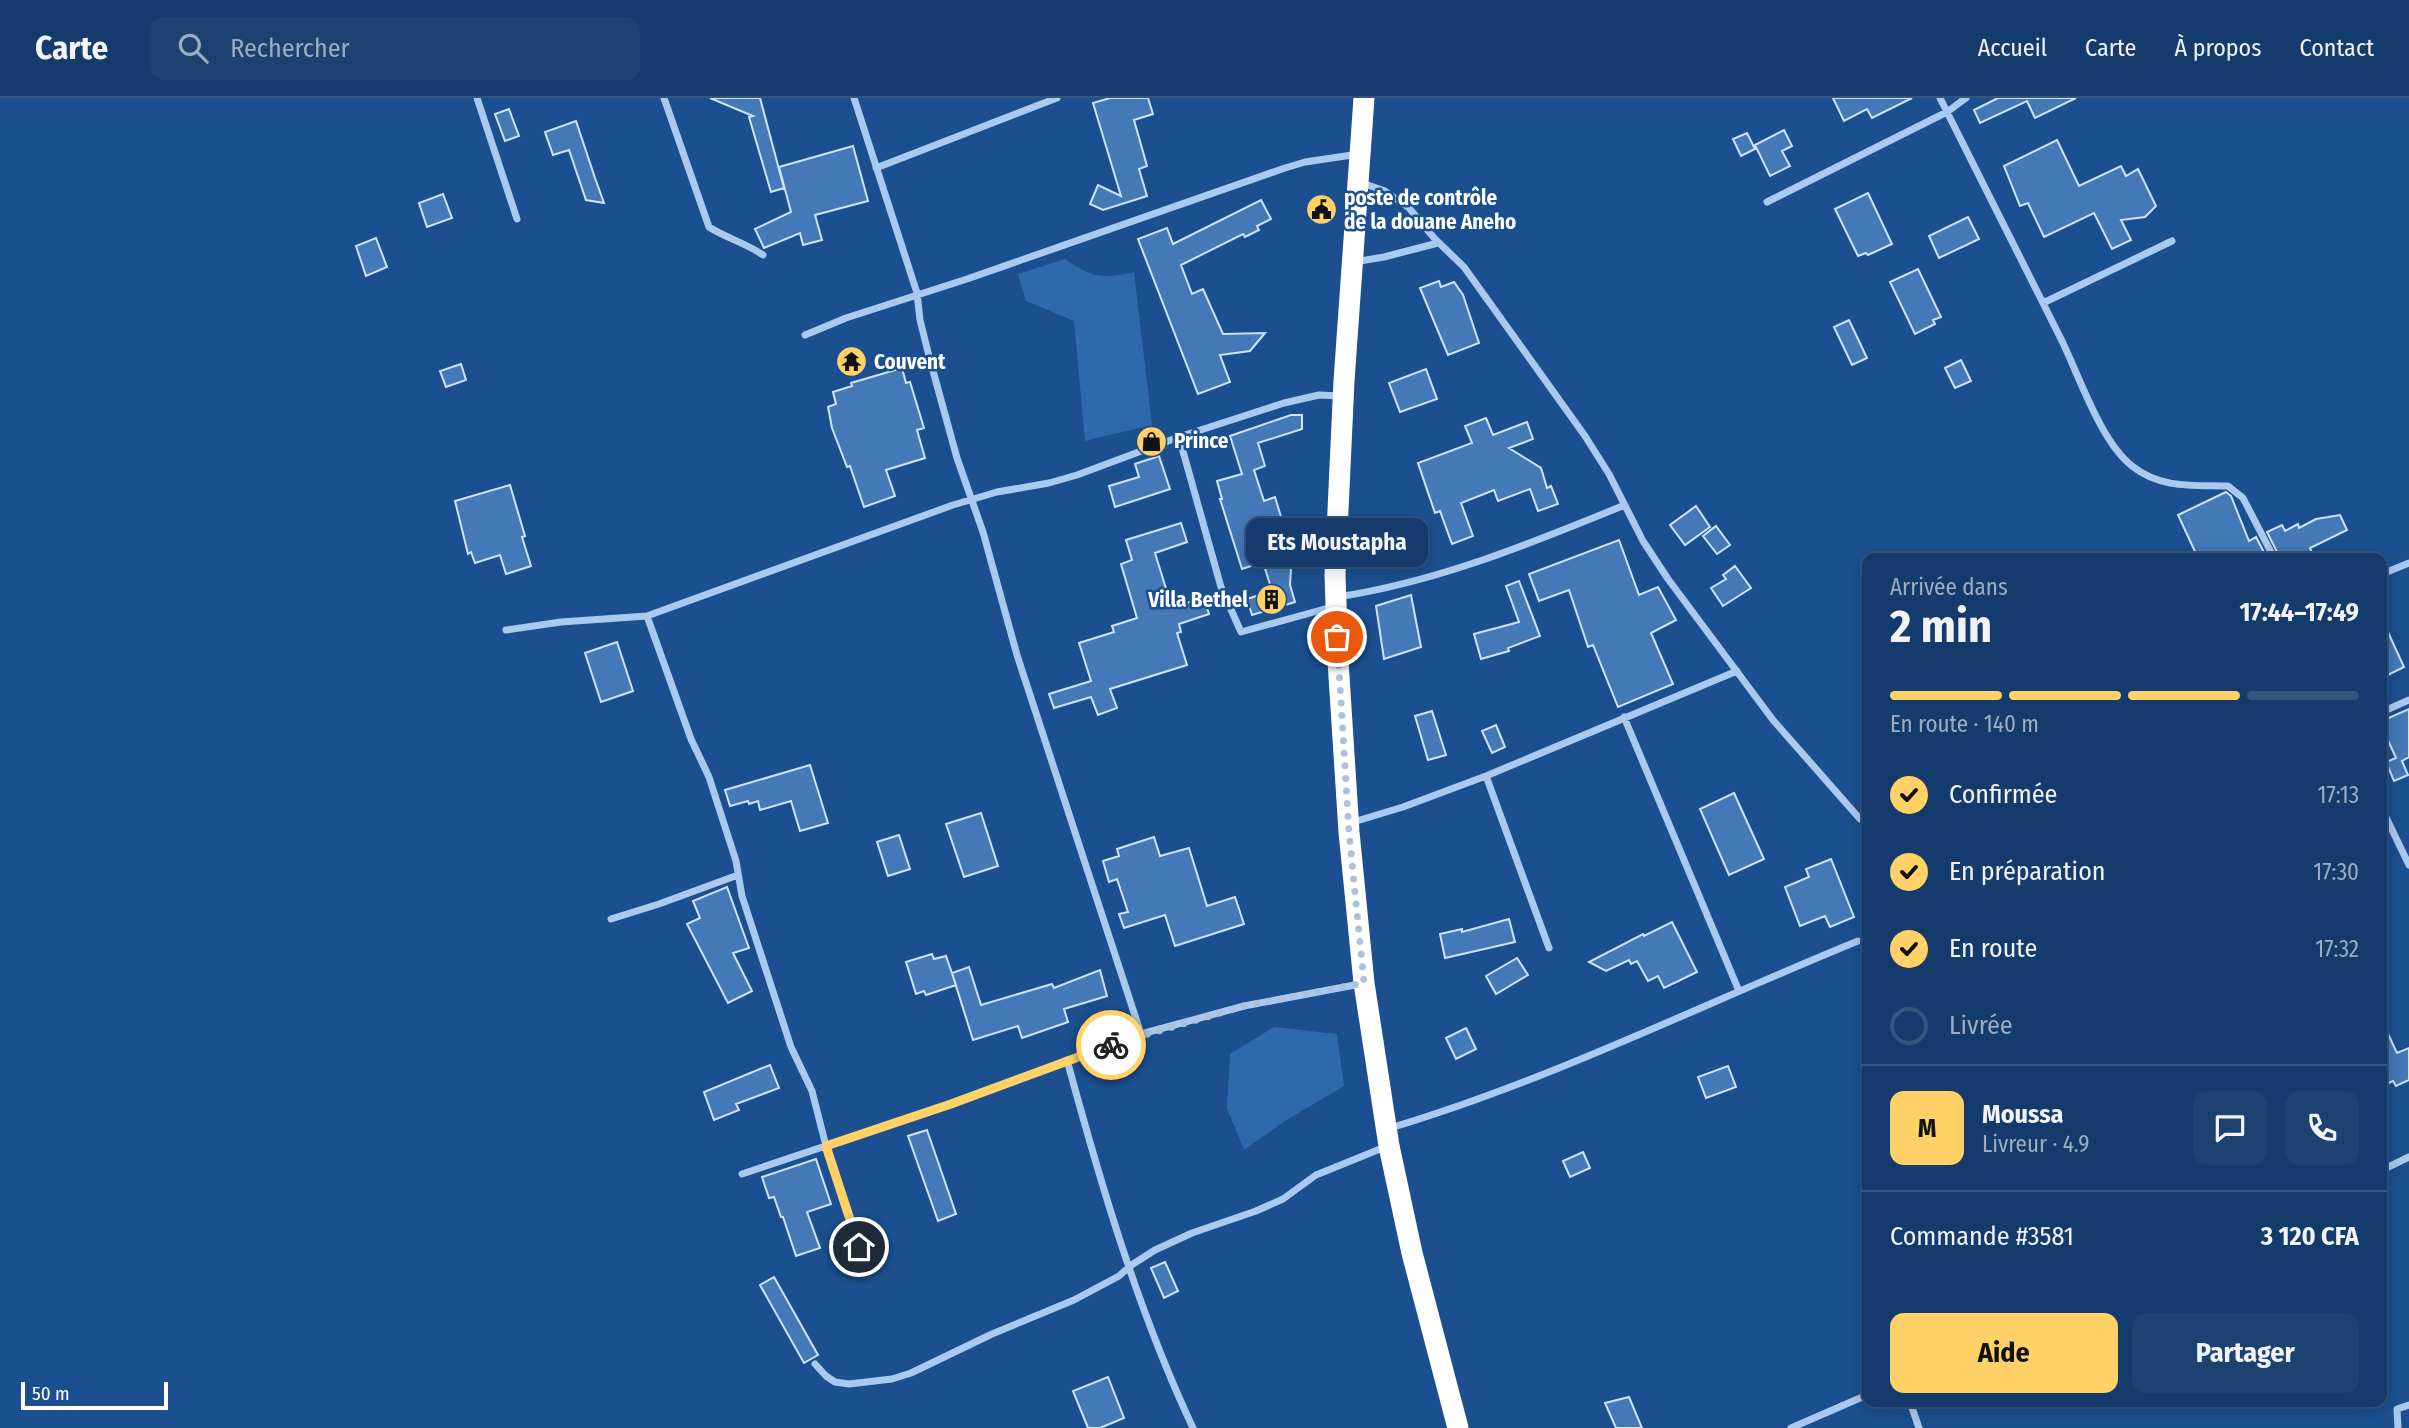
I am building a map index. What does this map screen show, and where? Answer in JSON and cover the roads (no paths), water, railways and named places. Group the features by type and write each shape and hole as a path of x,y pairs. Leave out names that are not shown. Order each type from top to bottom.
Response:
{"highway":[{"path":"1364,98 1343,396 1336,602 1349,824 1364,983 1388,1137 1412,1254 1458,1428"}],"street":[{"path":"477,98 517,219"},
{"path":"664,98 709,227 763,255"},
{"path":"854,98 917,293 920,320 930,360 1017,655 1141,1034"},
{"path":"876,168 1057,98"},
{"path":"1940,98 2100,421 2118,452 2132,466 2161,482 2173,485 2228,486 2235,490 2243,498 2271,553"},
{"path":"1768,202 1947,112 1966,98"},
{"path":"805,335 917,293 967,279 1295,165 1359,154"},
{"path":"1358,181 1385,191 1409,208 1438,243 1464,267 1585,436 1626,505 1643,541 1668,579 1773,720 1860,818"},
{"path":"2043,303 2172,241"},
{"path":"1353,262 1438,243"},
{"path":"506,630 561,622 647,616 997,492 1077,475 1179,437 1300,398 1319,395 1343,396"},
{"path":"1179,437 1217,574 1241,632 1336,602 1464,568 1626,505"},
{"path":"2387,572 2409,563"},
{"path":"647,616 691,739 709,777 738,875 741,896 791,1047 812,1091 826,1146 859,1247"},
{"path":"1349,824 1486,776 1737,671"},
{"path":"2387,710 2409,700"},
{"path":"1624,717 1739,991"},
{"path":"1486,776 1549,948"},
{"path":"2387,819 2409,865"},
{"path":"611,919 738,875"},
{"path":"815,1364 835,1382 849,1384 892,1379 1074,1300 1119,1276 1155,1250 1283,1199 1316,1175 1388,1137 1858,941"},
{"path":"742,1174 951,1104 1141,1034 1244,1006 1364,983"},
{"path":"1067,1060 1151,1330 1193,1428"},
{"path":"2387,1168 2409,1157"},
{"path":"1791,1428 1862,1397"},
{"path":"2398,1428 2398,1409 2409,1405"},
{"path":"1912,1407 1919,1428"}],"place":[{"name":"poste de contrôle de la douane Aneho","path":"1321,210"},
{"name":"Couvent","path":"851,362"},
{"name":"Prince","path":"1151,441"},
{"name":"Villa Bethel","path":"1271,600"},
{"name":"Ets Moustapha","path":"1337,637"}]}
